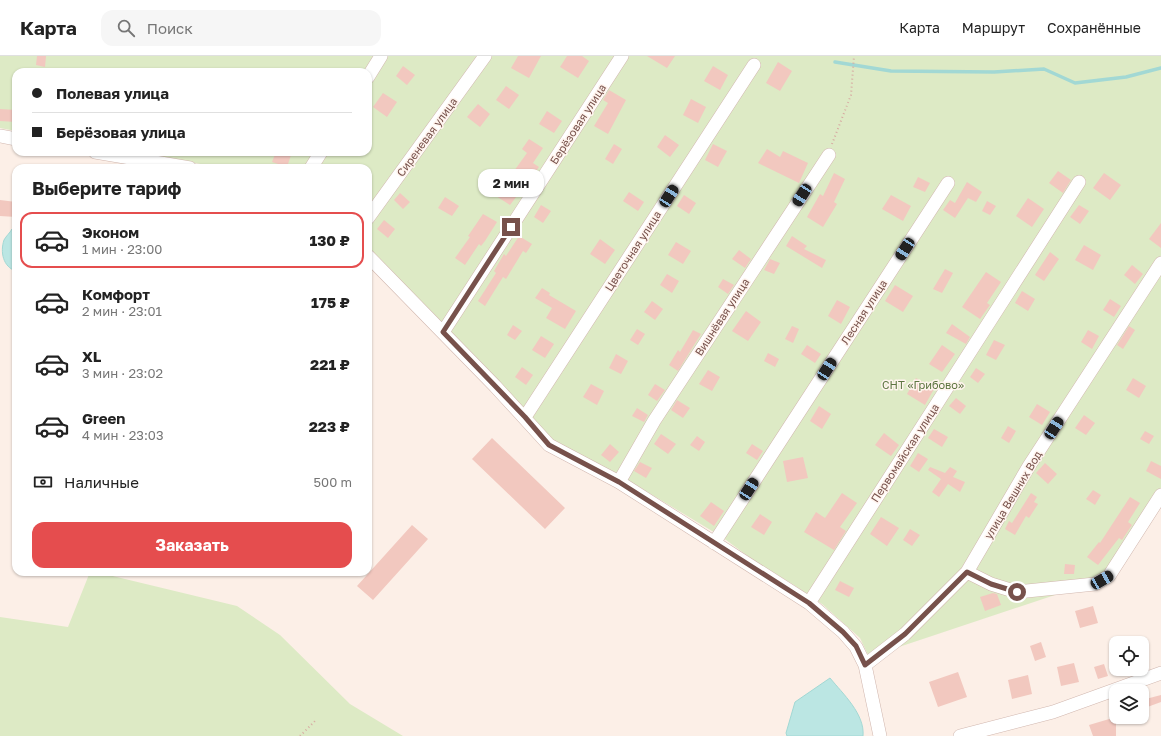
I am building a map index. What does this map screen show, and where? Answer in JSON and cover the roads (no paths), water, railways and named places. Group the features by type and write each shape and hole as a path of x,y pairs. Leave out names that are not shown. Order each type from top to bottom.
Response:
{"street":[{"path":"372,71 381,56"},
{"name":"Сиреневая улица","path":"372,212 485,56"},
{"name":"Берёзовая улица","path":"443,332 622,56"},
{"name":"Цветочная улица","path":"525,417 754,65"},
{"path":"0,136 12,138"},
{"name":"Вишнёвая улица","path":"619,482 654,421 828,155"},
{"path":"119,156 166,164"},
{"name":"Первомайская улица","path":"809,603 1079,182"},
{"name":"Лесная улица","path":"714,543 948,183"},
{"path":"372,260 525,417 549,445 619,482 809,603 843,632 856,646 865,665 880,736"},
{"name":"улица Вешних Вод","path":"865,665 905,634 967,572 1029,466 1161,263"},
{"path":"967,572 991,584 1017,592 1095,584 1109,576 1161,495"},
{"path":"960,736 1053,712 1161,673"}],"water":[{"path":"12,229 12,269 5,263 2,249 4,240"},
{"path":"830,678 857,712 863,728 863,736 787,736 786,733 795,702"}],"waterway":[{"path":"835,62 891,71 994,72 1044,69 1075,83 1126,77 1161,68"}],"park label":[{"name":"СНТ «Грибово»","path":"923,385"}]}
